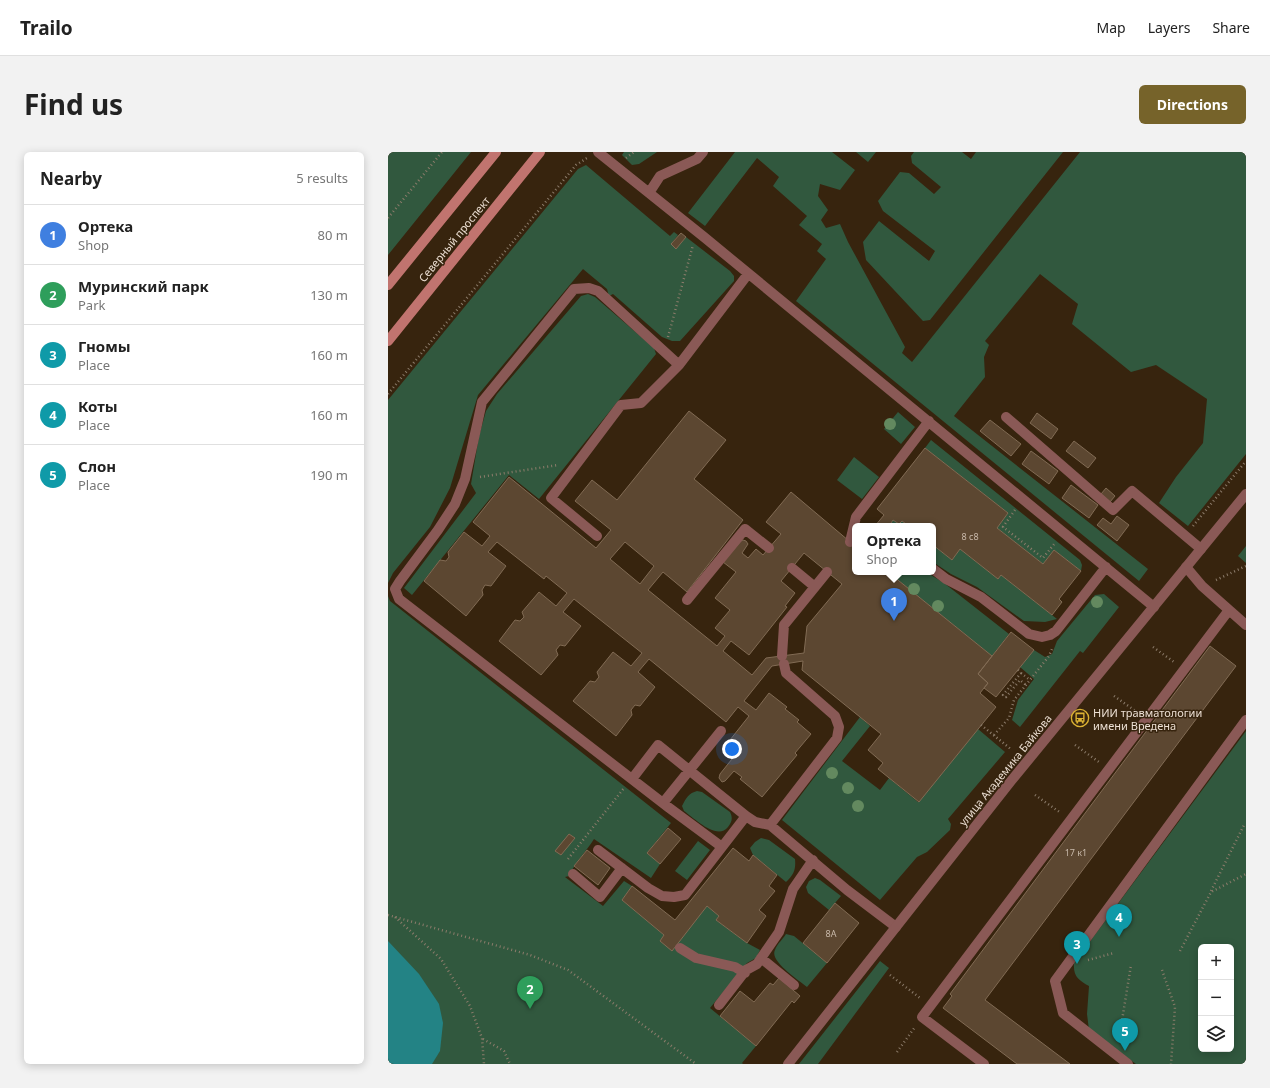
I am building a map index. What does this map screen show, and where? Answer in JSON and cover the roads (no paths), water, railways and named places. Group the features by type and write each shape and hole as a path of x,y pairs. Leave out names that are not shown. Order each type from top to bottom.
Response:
{"main road":[{"name":"Северный проспект","path":"388,285 496,152"},
{"name":"Северный проспект","path":"388,341 540,152"}],"street":[{"path":"599,155 615,152"},
{"path":"649,193 660,176 697,159 703,152"},
{"path":"599,155 697,231 1154,607"},
{"path":"597,536 551,498 621,405 641,403 679,365 748,274"},
{"path":"679,365 664,353 598,291 590,288 574,289 482,402 465,479 455,504 395,589 399,599 722,847"},
{"path":"1006,417 1113,510 1132,491 1201,549"},
{"path":"855,523 856,517 929,421"},
{"name":"улица Академика Байкова","path":"788,1064 1011,781 1246,494"},
{"path":"687,600 745,529 769,548"},
{"path":"850,542 852,534"},
{"path":"936,571 946,579 981,597 1029,634 1042,637 1050,635 1056,631 1106,567"},
{"path":"1186,567 1202,586 1246,625"},
{"path":"792,568 815,587"},
{"path":"770,825 837,738 838,727 835,716 786,674 783,660 784,625 827,572"},
{"path":"984,1064 922,1017 1229,610"},
{"path":"1128,1064 1063,1013 1055,981 1246,720"},
{"path":"663,803 721,731"},
{"path":"632,779 658,745 746,816 755,822 770,825 847,890 896,927"},
{"path":"598,850 648,888 662,896 674,897 685,895 746,816"},
{"path":"719,1005 746,970 757,964 779,932 792,889 813,860"},
{"path":"573,874 600,897 622,868"},
{"path":"680,948 696,958 735,967 745,972"},
{"path":"761,958 794,985"}],"water":[{"path":"388,941 419,974 439,1004 443,1023 440,1051 432,1064 388,1064"}],"place":[{"name":"Ортека","path":"894,621"},
{"name":"НИИ травматологии имени Вредена","path":"1080,718"},
{"name":"Коты","path":"1119,937"},
{"name":"Гномы","path":"1077,964"},
{"name":"Муринский парк","path":"530,1009"},
{"name":"Слон","path":"1125,1051"}]}
